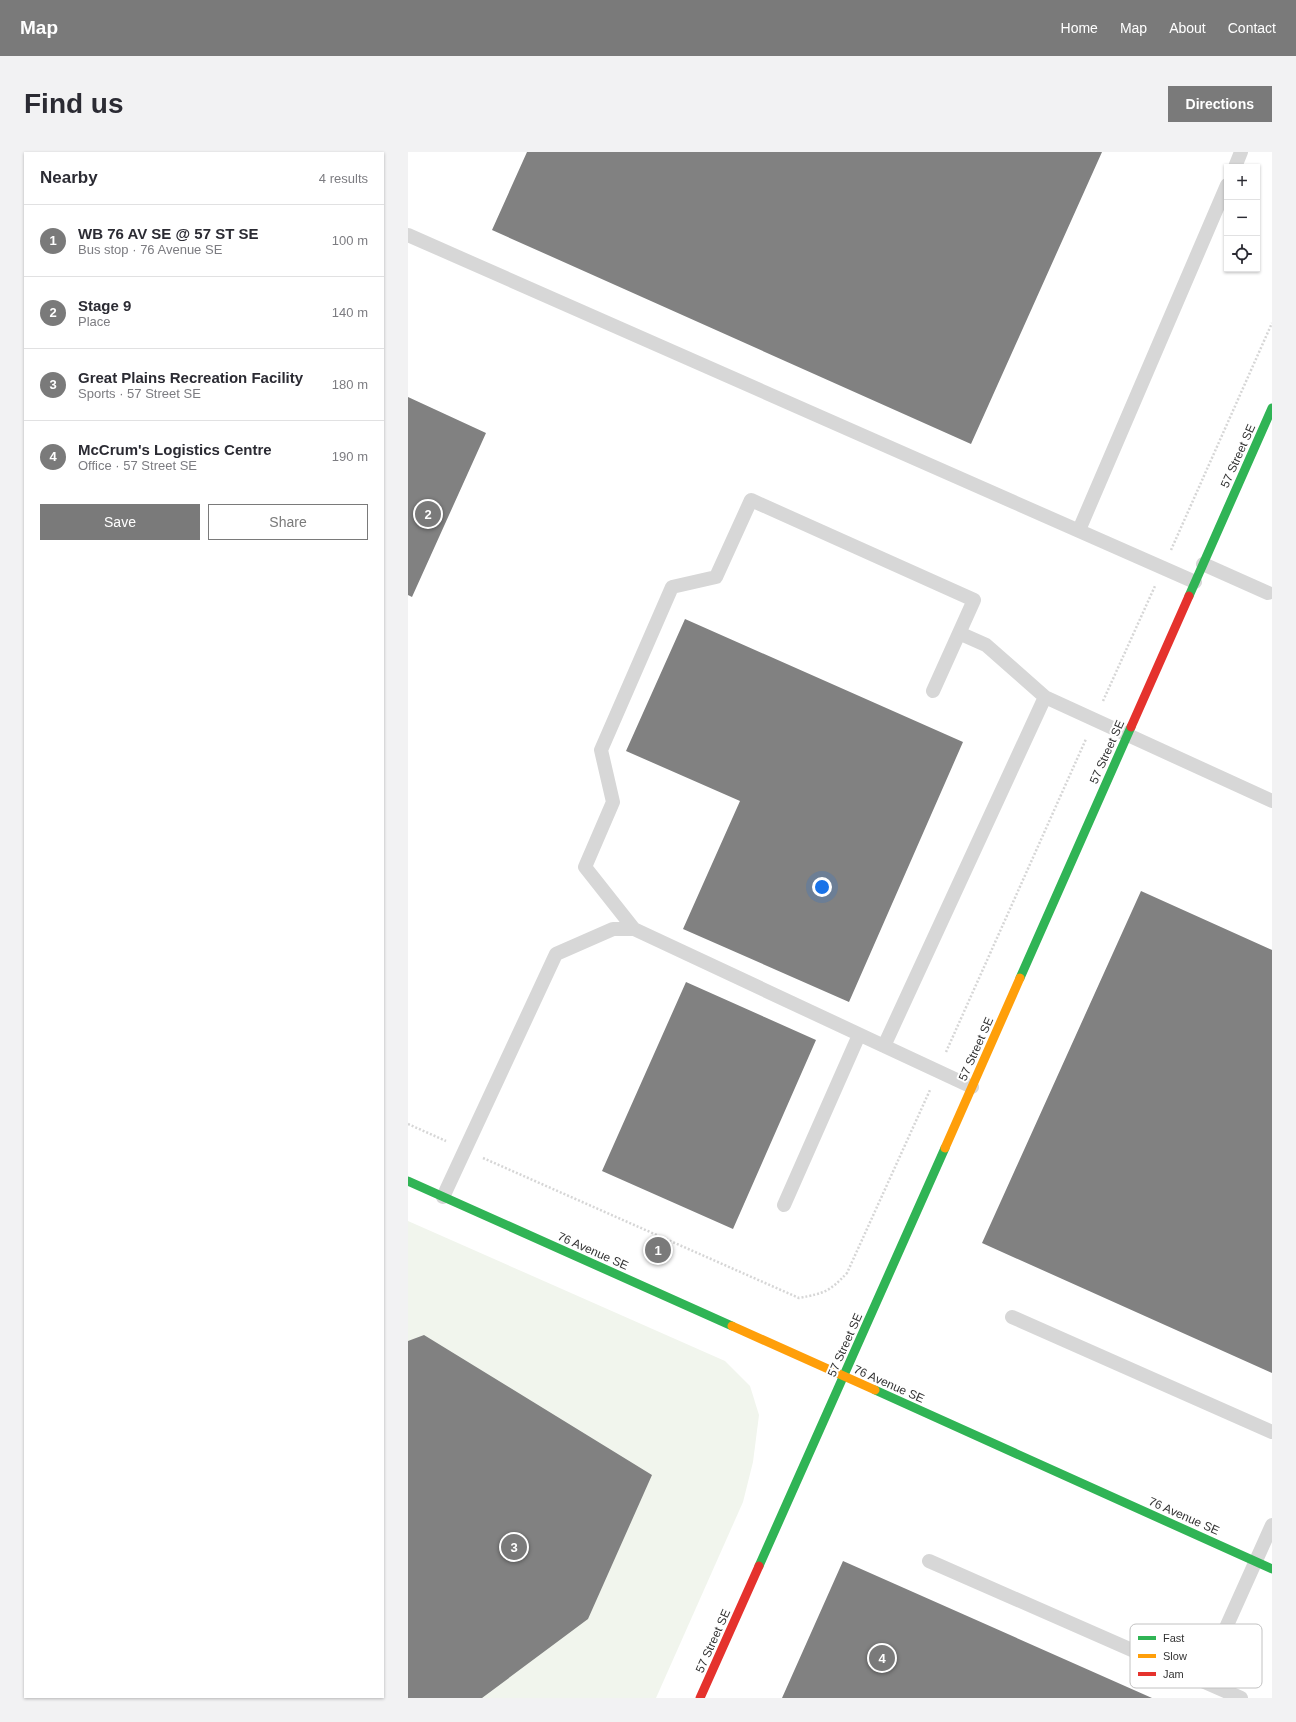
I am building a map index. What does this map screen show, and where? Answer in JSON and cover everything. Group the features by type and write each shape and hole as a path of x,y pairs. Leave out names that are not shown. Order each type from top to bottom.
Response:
{"street":[{"name":"57 Street SE","path":"700,1698 844,1377 1272,408"},
{"name":"76 Avenue SE","path":"408,1181 1272,1569"}],"lane":[{"path":"1236,164 1241,152"},
{"path":"1079,530 1224,192"},
{"path":"408,235 1195,582"},
{"path":"634,929 585,867 613,802 601,750 672,587 716,577 751,500 974,600 933,691"},
{"path":"1203,564 1271,592"},
{"path":"959,633 986,645 1045,697 1272,801"},
{"path":"884,1046 1045,697"},
{"path":"443,1197 479,1116 556,954 613,929 634,929 972,1087"},
{"path":"784,1205 859,1035"},
{"path":"1012,1317 1272,1432"},
{"path":"1227,1624 1272,1525"},
{"path":"929,1561 1130,1649"},
{"path":"1218,1688 1241,1698"}],"shaded area":[{"path":"408,1221 725,1361 750,1386 759,1415 753,1462 743,1502 656,1698 408,1698"}],"building":[{"path":"527,152 1102,152 971,444 492,230"},
{"path":"408,397 486,433 412,597 408,595"},
{"path":"685,619 963,742 849,1002 683,929 740,801 626,751"},
{"path":"1141,891 1272,950 1272,1373 982,1243"},
{"path":"686,982 816,1040 733,1229 602,1171"},
{"path":"424,1335 652,1475 588,1619 482,1698 408,1698 408,1341"},
{"path":"843,1561 1152,1698 782,1698"}],"traffic: fast":[{"path":"1189,596 1272,408"},
{"path":"1020,978 1131,727"},
{"path":"759,1566 945,1148"},
{"path":"408,1181 732,1326"},
{"path":"875,1390 1272,1569"}],"traffic: slow":[{"path":"945,1148 1020,978"},
{"path":"732,1326 875,1390"}],"traffic: jam":[{"path":"1131,727 1189,596"},
{"path":"700,1698 759,1566"}],"place":[{"name":"Stage 9","path":"428,514"},
{"name":"WB 76 AV SE @ 57 ST SE","path":"658,1250"},
{"name":"Great Plains Recreation Facility","path":"514,1547"},
{"name":"McCrum's Logistics Centre","path":"882,1658"}]}
